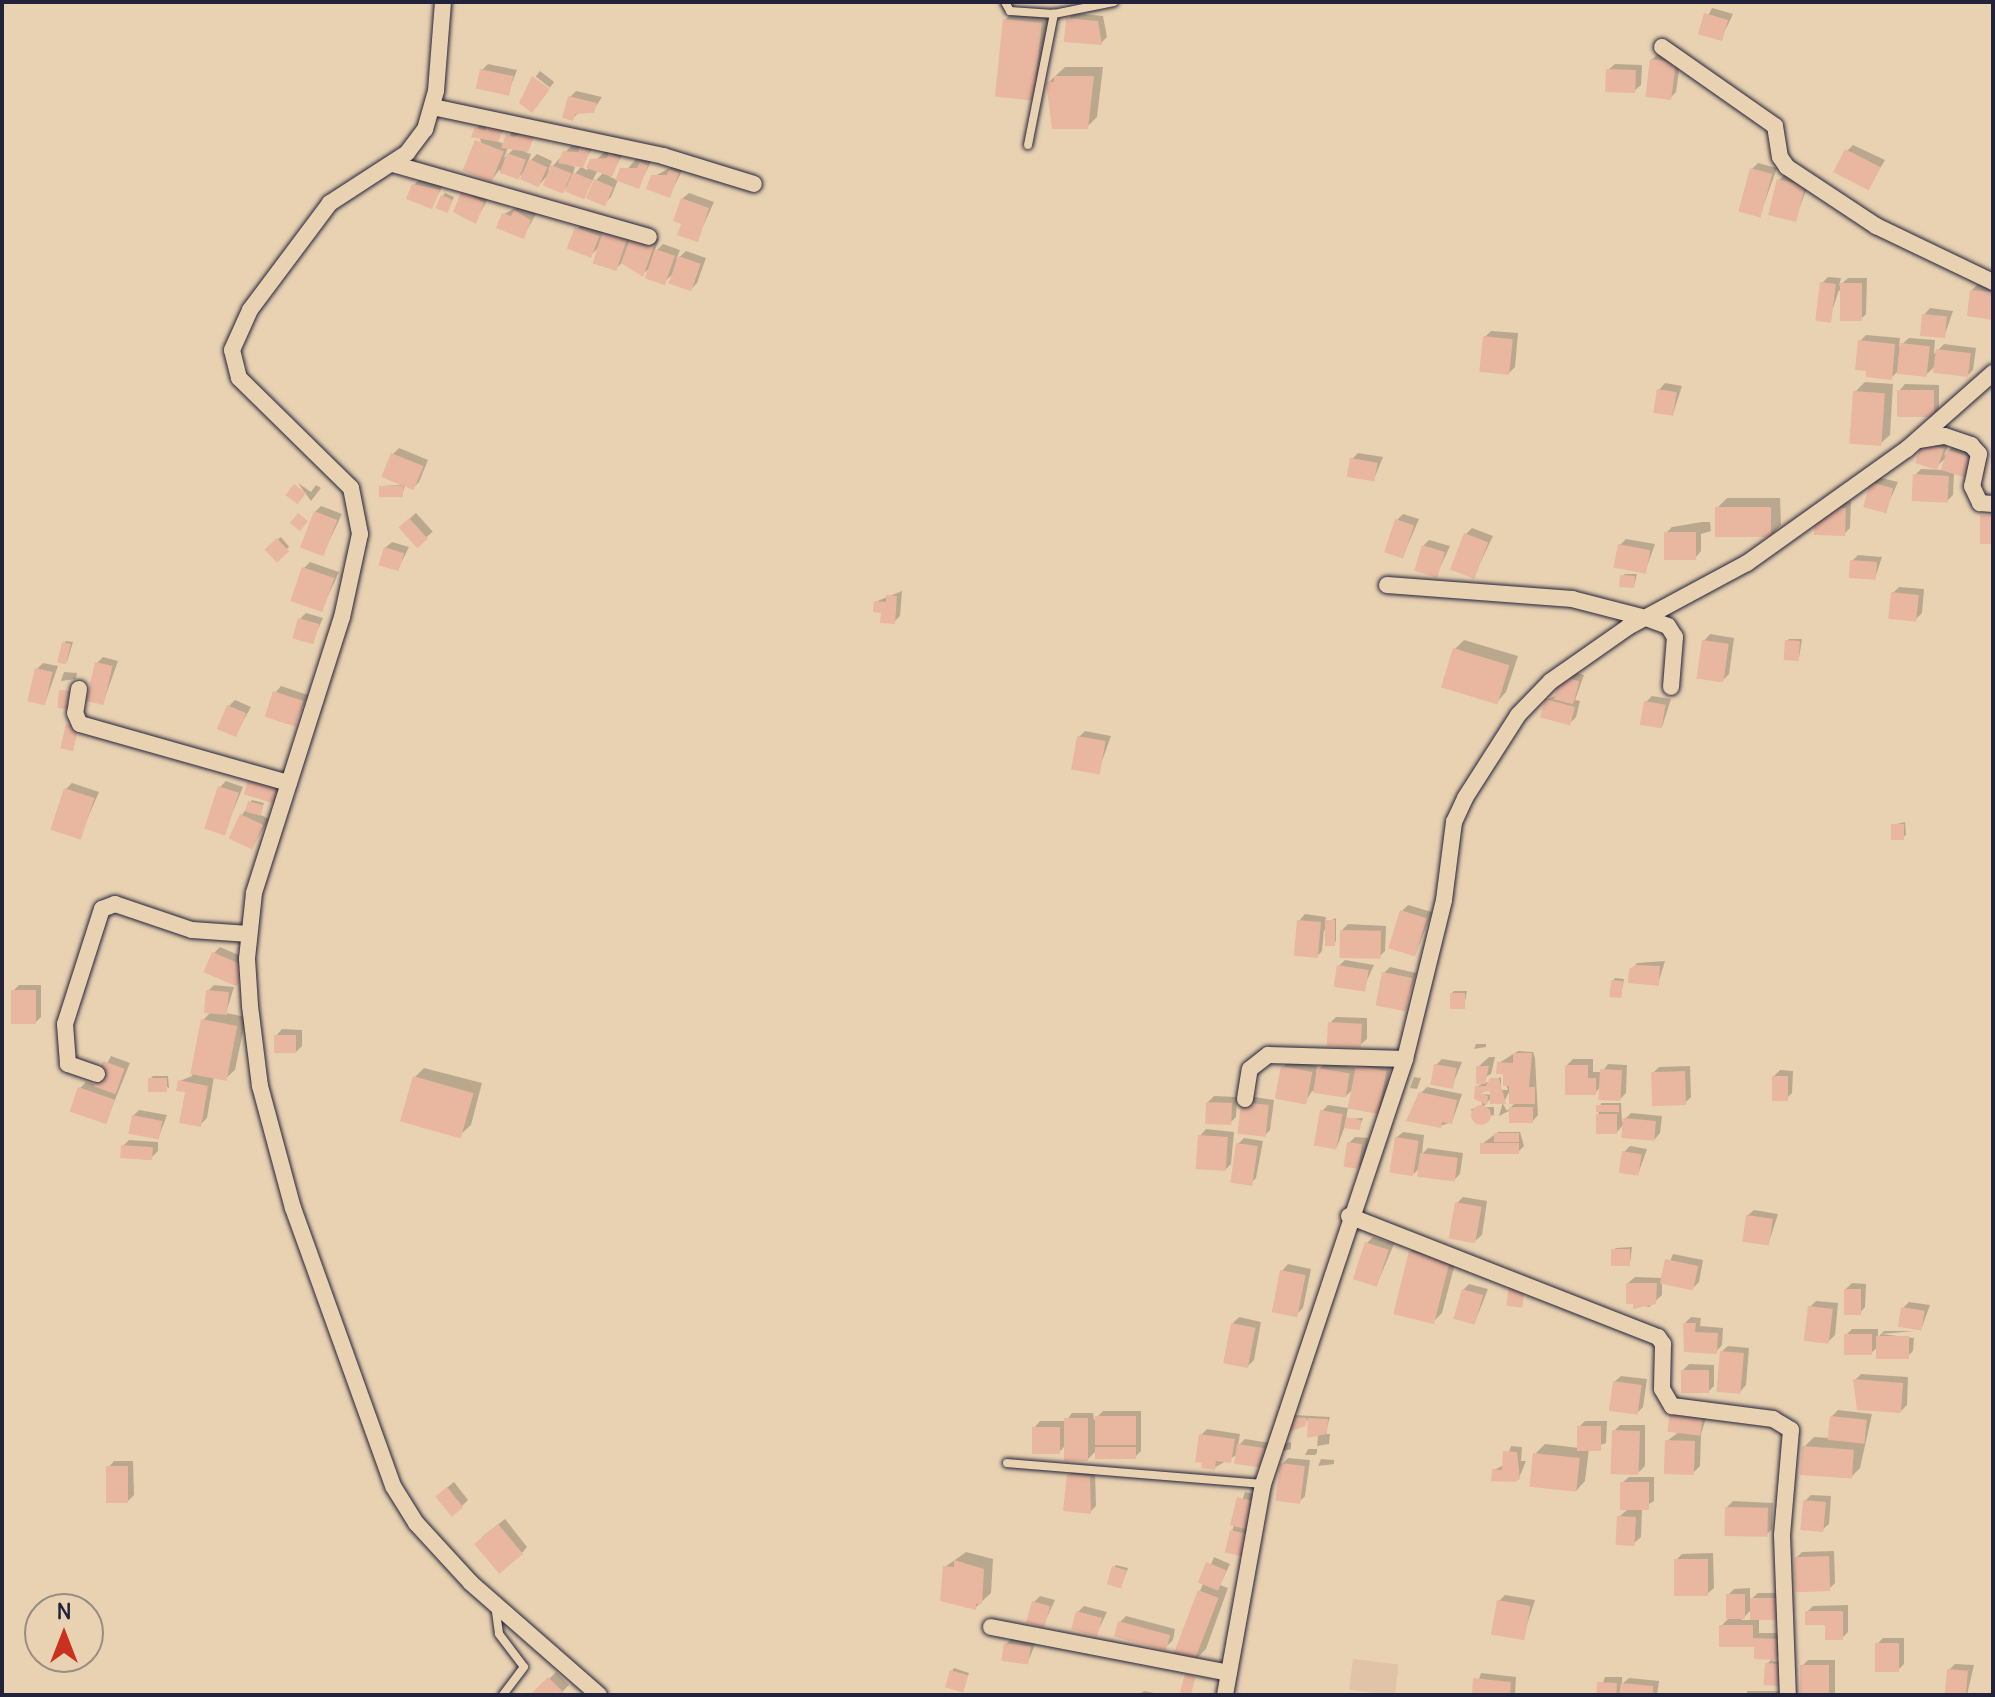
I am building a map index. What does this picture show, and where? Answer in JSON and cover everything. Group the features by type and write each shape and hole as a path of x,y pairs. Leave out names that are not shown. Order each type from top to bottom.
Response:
{"street":[{"path":"443,2 433,107 414,146 393,164 330,203 250,310 232,350 239,378 351,488 358,501 356,566 254,893 249,934 260,1086 293,1208 360,1399 405,1507 437,1547 495,1605 599,1695"},
{"path":"1662,47 1775,126 1780,157 1787,167 1876,226 1993,282"},
{"path":"433,107 663,156 754,184"},
{"path":"393,164 649,237"},
{"path":"1225,1695 1263,1484 1349,1216 1405,1059 1444,900 1454,822 1465,798 1518,715 1551,681 1646,618 1747,563 1917,440 1993,373"},
{"path":"1917,440 1945,436 1971,445 1979,454 1972,486 1980,503 1993,504"},
{"path":"1387,585 1572,599 1646,618 1668,626 1675,637 1671,687"},
{"path":"79,689 75,713 80,724 289,783"},
{"path":"97,1074 68,1064 65,1024 102,909 115,904 192,930 249,934"},
{"path":"1245,1099 1250,1069 1255,1060 1268,1055 1405,1059"},
{"path":"1349,1216 1658,1337 1663,1344 1664,1398 1672,1406 1773,1419 1791,1430 1782,1535 1788,1695"},
{"path":"991,1627 1229,1673"}],"lane":[{"path":"1005,2 1010,11 1054,14 1114,2"},
{"path":"1028,145 1054,14"},
{"path":"1007,1463 1263,1484"},
{"path":"495,1605 499,1634 524,1667 503,1695"}],"shaded area":[{"path":"1353,1659 1399,1665 1395,1695 1349,1690"}],"building":[{"path":"1704,13 1728,20 1722,41 1698,34"},
{"path":"1066,18 1098,21 1102,45 1064,42"},
{"path":"1003,19 1042,23 1034,101 995,97"},
{"path":"1650,59 1676,62 1671,100 1645,97"},
{"path":"480,69 513,76 509,96 476,89"},
{"path":"1606,69 1636,70 1635,93 1605,92"},
{"path":"532,76 550,89 532,113 519,103"},
{"path":"1054,76 1094,76 1088,129 1052,129 1046,82 1054,82"},
{"path":"568,96 597,103 594,113 575,114 573,121 562,118"},
{"path":"487,125 505,125 498,142 471,137 475,127 485,131"},
{"path":"526,131 535,134 528,152 501,148 506,134 514,137"},
{"path":"475,140 504,152 491,182 463,171"},
{"path":"580,147 590,151 583,168 558,163 563,151 578,152"},
{"path":"1845,149 1881,167 1869,190 1833,172"},
{"path":"507,153 526,160 519,180 500,173"},
{"path":"609,153 620,158 612,177 586,168 590,159 607,158"},
{"path":"529,159 547,167 538,187 520,179"},
{"path":"640,162 648,166 639,189 615,180 620,168 637,168"},
{"path":"551,165 571,173 563,194 543,185"},
{"path":"1750,168 1772,174 1761,217 1738,211"},
{"path":"669,169 679,173 670,198 646,189 651,175 667,175"},
{"path":"573,172 592,180 584,200 565,191"},
{"path":"594,179 613,187 605,207 586,198"},
{"path":"1777,179 1805,186 1796,222 1768,215"},
{"path":"412,184 440,190 432,209 406,199"},
{"path":"462,190 484,203 476,224 453,212"},
{"path":"441,195 453,200 447,213 436,208"},
{"path":"681,198 709,208 698,242 677,235 681,224 673,221"},
{"path":"514,210 531,220 524,239 496,228 502,213 511,216"},
{"path":"575,227 599,236 591,258 567,248"},
{"path":"604,228 628,236 616,271 593,263"},
{"path":"631,237 654,245 643,277 621,263"},
{"path":"655,249 675,256 665,285 645,278"},
{"path":"678,256 701,264 691,291 669,283"},
{"path":"1820,282 1836,284 1831,323 1815,321"},
{"path":"1840,283 1862,283 1862,321 1840,321"},
{"path":"1970,290 1993,292 1993,320 1967,316"},
{"path":"1922,314 1947,316 1945,338 1920,336"},
{"path":"1483,336 1513,339 1509,375 1479,372"},
{"path":"1858,340 1895,344 1892,380 1866,377 1866,371 1855,370"},
{"path":"1900,343 1930,346 1927,377 1897,374"},
{"path":"1936,349 1971,353 1968,377 1933,373"},
{"path":"1657,389 1677,392 1673,416 1653,413"},
{"path":"1897,390 1934,390 1934,417 1897,417"},
{"path":"1853,391 1885,393 1881,446 1849,444"},
{"path":"1922,442 1944,449 1937,470 1915,463"},
{"path":"1947,450 1973,458 1967,478 1941,470"},
{"path":"391,453 423,466 414,490 381,477"},
{"path":"1350,458 1378,463 1374,482 1347,477"},
{"path":"1913,474 1949,476 1948,503 1912,501"},
{"path":"1870,482 1893,488 1886,513 1863,507"},
{"path":"294,484 306,493 298,504 286,495"},
{"path":"379,486 403,486 403,497 379,497"},
{"path":"1715,507 1771,507 1771,537 1715,537"},
{"path":"1828,507 1846,508 1845,536 1814,535 1815,517 1827,517"},
{"path":"314,511 337,520 323,556 300,547"},
{"path":"298,513 308,521 300,531 290,523"},
{"path":"1980,515 1993,515 1993,544 1980,544"},
{"path":"409,518 428,539 417,548 399,527"},
{"path":"1395,519 1414,525 1403,558 1384,552"},
{"path":"1664,532 1696,532 1696,560 1664,560"},
{"path":"1464,533 1488,542 1474,579 1450,569"},
{"path":"277,538 289,551 277,563 265,550"},
{"path":"1618,544 1650,550 1646,574 1613,568"},
{"path":"1422,545 1445,552 1437,578 1414,571"},
{"path":"384,547 404,553 399,571 378,565"},
{"path":"1850,560 1877,562 1876,580 1849,578"},
{"path":"302,567 334,578 322,612 290,601"},
{"path":"1620,575 1635,576 1634,588 1619,587"},
{"path":"1891,592 1919,595 1916,622 1888,619"},
{"path":"886,595 897,596 895,624 880,623 881,613 873,612 874,601 886,602"},
{"path":"298,618 319,624 313,644 292,638"},
{"path":"1702,640 1729,644 1723,682 1697,679"},
{"path":"1785,640 1800,641 1799,661 1784,660"},
{"path":"62,642 71,644 66,664 57,662"},
{"path":"1453,648 1509,665 1497,704 1441,687"},
{"path":"95,662 113,666 104,705 86,701"},
{"path":"35,668 53,672 45,705 27,701"},
{"path":"1560,676 1579,681 1573,704 1554,699"},
{"path":"59,690 70,691 68,709 57,708"},
{"path":"273,691 303,701 295,727 265,717"},
{"path":"1545,699 1575,707 1570,725 1540,717"},
{"path":"1644,701 1666,705 1661,728 1640,725"},
{"path":"227,705 246,713 236,737 217,729"},
{"path":"66,724 79,727 73,751 60,748"},
{"path":"1077,736 1106,741 1100,775 1071,769"},
{"path":"249,777 282,787 276,804 244,794"},
{"path":"218,786 239,793 225,836 204,829"},
{"path":"64,788 94,798 81,840 50,830"},
{"path":"248,801 263,805 261,816 245,812"},
{"path":"240,814 264,825 252,849 229,838"},
{"path":"1891,824 1904,824 1904,840 1891,840"},
{"path":"1400,910 1427,918 1415,956 1388,948"},
{"path":"1297,920 1321,922 1318,958 1294,956"},
{"path":"1325,920 1335,920 1335,946 1325,946"},
{"path":"1340,930 1381,931 1381,959 1340,958"},
{"path":"212,952 245,966 237,986 203,972"},
{"path":"1337,965 1369,970 1365,992 1334,987"},
{"path":"1636,965 1660,966 1659,986 1628,983 1629,969"},
{"path":"1382,972 1412,978 1406,1011 1376,1005"},
{"path":"1611,980 1623,981 1621,998 1610,997"},
{"path":"11,990 36,990 36,1024 11,1024"},
{"path":"206,990 229,992 227,1015 204,1013"},
{"path":"1450,993 1465,993 1465,1009 1450,1009"},
{"path":"201,1019 237,1026 227,1081 190,1074"},
{"path":"1328,1022 1362,1024 1361,1048 1327,1046"},
{"path":"274,1035 296,1035 296,1053 274,1053"},
{"path":"1513,1053 1532,1053 1529,1087 1535,1087 1535,1104 1509,1104 1509,1086 1503,1086 1503,1074 1496,1074 1497,1062 1513,1063"},
{"path":"103,1061 125,1069 115,1094 94,1086"},
{"path":"1434,1064 1457,1068 1453,1089 1430,1085"},
{"path":"1356,1065 1386,1071 1378,1114 1348,1108"},
{"path":"1565,1065 1588,1065 1588,1078 1596,1078 1596,1095 1565,1095"},
{"path":"1281,1066 1312,1072 1306,1104 1275,1098"},
{"path":"1476,1066 1489,1066 1485,1084 1476,1084"},
{"path":"1317,1068 1350,1073 1346,1098 1313,1093"},
{"path":"1600,1069 1622,1070 1620,1101 1598,1100"},
{"path":"1685,1071 1686,1105 1652,1106 1651,1072"},
{"path":"413,1076 474,1093 461,1139 400,1121"},
{"path":"1772,1076 1788,1076 1788,1101 1772,1101"},
{"path":"148,1078 167,1078 167,1092 148,1092"},
{"path":"1490,1078 1499,1078 1506,1104 1490,1104 1490,1091 1479,1093 1488,1096 1487,1105 1474,1099 1475,1086 1486,1086"},
{"path":"178,1080 208,1086 201,1127 179,1123 185,1092 176,1091"},
{"path":"78,1087 115,1100 106,1124 70,1112"},
{"path":"1419,1092 1457,1100 1452,1124 1442,1122 1441,1128 1406,1121"},
{"path":"1206,1102 1232,1103 1231,1125 1205,1124"},
{"path":"1241,1102 1269,1105 1266,1137 1238,1134"},
{"path":"1481,1105 1488,1108 1491,1115 1488,1122 1481,1125 1474,1122 1471,1115 1474,1108"},
{"path":"1596,1105 1619,1105 1619,1112 1596,1112"},
{"path":"1509,1107 1533,1107 1533,1123 1509,1123"},
{"path":"1320,1110 1343,1114 1336,1149 1314,1145"},
{"path":"1596,1114 1617,1114 1617,1134 1596,1134"},
{"path":"132,1115 162,1121 159,1140 128,1134"},
{"path":"1346,1117 1361,1120 1360,1130 1344,1128"},
{"path":"1623,1118 1656,1121 1654,1141 1621,1138"},
{"path":"1494,1133 1519,1133 1519,1142 1494,1142"},
{"path":"1198,1135 1228,1137 1226,1171 1196,1169"},
{"path":"1395,1137 1419,1141 1413,1176 1389,1173"},
{"path":"1347,1142 1362,1144 1358,1169 1344,1167"},
{"path":"1236,1143 1258,1146 1252,1186 1230,1183"},
{"path":"1480,1143 1519,1143 1519,1154 1480,1154"},
{"path":"121,1145 153,1147 152,1160 120,1158"},
{"path":"1622,1151 1642,1154 1638,1176 1619,1173"},
{"path":"1420,1153 1458,1158 1455,1181 1417,1177"},
{"path":"1455,1202 1482,1207 1475,1243 1449,1238"},
{"path":"1746,1215 1773,1219 1769,1245 1742,1242"},
{"path":"1365,1242 1389,1250 1377,1287 1353,1279"},
{"path":"1611,1249 1630,1249 1630,1266 1611,1266"},
{"path":"1409,1251 1450,1261 1434,1324 1393,1314"},
{"path":"1665,1259 1698,1266 1693,1291 1660,1283"},
{"path":"1280,1270 1306,1275 1297,1317 1272,1312"},
{"path":"1626,1283 1657,1283 1656,1304 1633,1309 1633,1304 1626,1304"},
{"path":"1509,1285 1525,1287 1522,1308 1506,1306"},
{"path":"1462,1289 1483,1295 1475,1325 1453,1319"},
{"path":"1844,1289 1861,1289 1861,1315 1844,1315"},
{"path":"1808,1306 1833,1309 1829,1344 1804,1341"},
{"path":"1901,1307 1925,1311 1922,1331 1898,1327"},
{"path":"1231,1323 1256,1328 1248,1368 1223,1363"},
{"path":"1683,1323 1696,1323 1695,1332 1718,1333 1717,1354 1684,1352"},
{"path":"1844,1334 1872,1334 1872,1355 1844,1355"},
{"path":"1876,1336 1909,1336 1909,1359 1876,1359"},
{"path":"1720,1351 1744,1353 1740,1394 1716,1392"},
{"path":"1681,1370 1709,1370 1709,1393 1681,1393"},
{"path":"1853,1379 1903,1383 1901,1413 1857,1410"},
{"path":"1613,1381 1642,1385 1638,1415 1609,1411"},
{"path":"1670,1411 1703,1415 1700,1436 1667,1432"},
{"path":"1095,1416 1136,1416 1136,1445 1095,1445"},
{"path":"1830,1416 1867,1420 1864,1444 1827,1440"},
{"path":"1289,1417 1307,1418 1306,1426 1288,1432"},
{"path":"1064,1418 1088,1418 1088,1461 1064,1461"},
{"path":"1308,1418 1328,1419 1327,1434 1307,1438"},
{"path":"1577,1426 1601,1426 1601,1451 1577,1451"},
{"path":"1032,1427 1060,1427 1060,1454 1032,1454"},
{"path":"1612,1430 1640,1431 1638,1475 1610,1474"},
{"path":"1199,1434 1235,1439 1231,1463 1216,1461 1215,1470 1201,1468 1202,1463 1195,1462"},
{"path":"1665,1440 1695,1441 1694,1475 1664,1474"},
{"path":"1237,1444 1265,1448 1262,1468 1234,1464"},
{"path":"1802,1446 1854,1450 1852,1479 1800,1475"},
{"path":"1095,1447 1136,1447 1136,1459 1095,1459"},
{"path":"1503,1451 1517,1452 1520,1479 1515,1482 1491,1481 1492,1469 1502,1470"},
{"path":"1533,1453 1580,1458 1576,1492 1529,1487"},
{"path":"1280,1463 1305,1466 1300,1504 1275,1501"},
{"path":"106,1466 128,1466 128,1503 106,1503"},
{"path":"1067,1474 1090,1476 1091,1514 1063,1511"},
{"path":"1620,1482 1649,1482 1649,1510 1620,1510"},
{"path":"447,1487 463,1507 452,1517 435,1496"},
{"path":"1237,1497 1257,1502 1250,1530 1230,1525"},
{"path":"1803,1500 1826,1502 1823,1532 1800,1530"},
{"path":"1725,1507 1768,1508 1767,1537 1724,1536"},
{"path":"1617,1516 1636,1517 1634,1546 1615,1545"},
{"path":"498,1524 523,1554 499,1574 474,1544"},
{"path":"1230,1530 1251,1535 1246,1557 1225,1552"},
{"path":"1829,1556 1830,1591 1795,1592 1794,1557"},
{"path":"1674,1559 1708,1559 1708,1596 1674,1596"},
{"path":"954,1560 984,1569 982,1604 976,1604 976,1610 940,1601 943,1566 954,1567"},
{"path":"1206,1562 1226,1570 1218,1591 1198,1582"},
{"path":"1112,1566 1126,1570 1121,1588 1107,1584"},
{"path":"1198,1590 1219,1598 1194,1661 1174,1653"},
{"path":"1726,1594 1745,1594 1745,1619 1726,1619"},
{"path":"1750,1598 1780,1598 1780,1620 1750,1620"},
{"path":"1497,1600 1530,1606 1524,1640 1491,1634"},
{"path":"1032,1601 1050,1606 1044,1627 1026,1622"},
{"path":"1076,1611 1102,1618 1097,1636 1071,1629"},
{"path":"1805,1611 1843,1611 1843,1640 1825,1640 1825,1625 1805,1625"},
{"path":"1118,1621 1170,1635 1166,1650 1114,1636"},
{"path":"1719,1625 1753,1625 1753,1638 1777,1639 1777,1660 1754,1659 1754,1647 1719,1647"},
{"path":"1004,1643 1031,1647 1028,1665 1001,1661"},
{"path":"1875,1643 1899,1643 1899,1672 1875,1672"},
{"path":"1765,1663 1780,1664 1778,1686 1763,1685"},
{"path":"1800,1665 1829,1665 1829,1695 1800,1695"},
{"path":"1947,1669 1968,1671 1966,1695 1945,1695"},
{"path":"950,1670 968,1675 963,1693 945,1687"},
{"path":"1185,1674 1196,1677 1191,1695 1180,1692"},
{"path":"548,1677 564,1693 530,1695"},
{"path":"1473,1678 1511,1682 1510,1695 1472,1695"},
{"path":"1597,1682 1617,1683 1616,1695 1596,1695"},
{"path":"1621,1683 1653,1686 1653,1695 1619,1695"}]}
